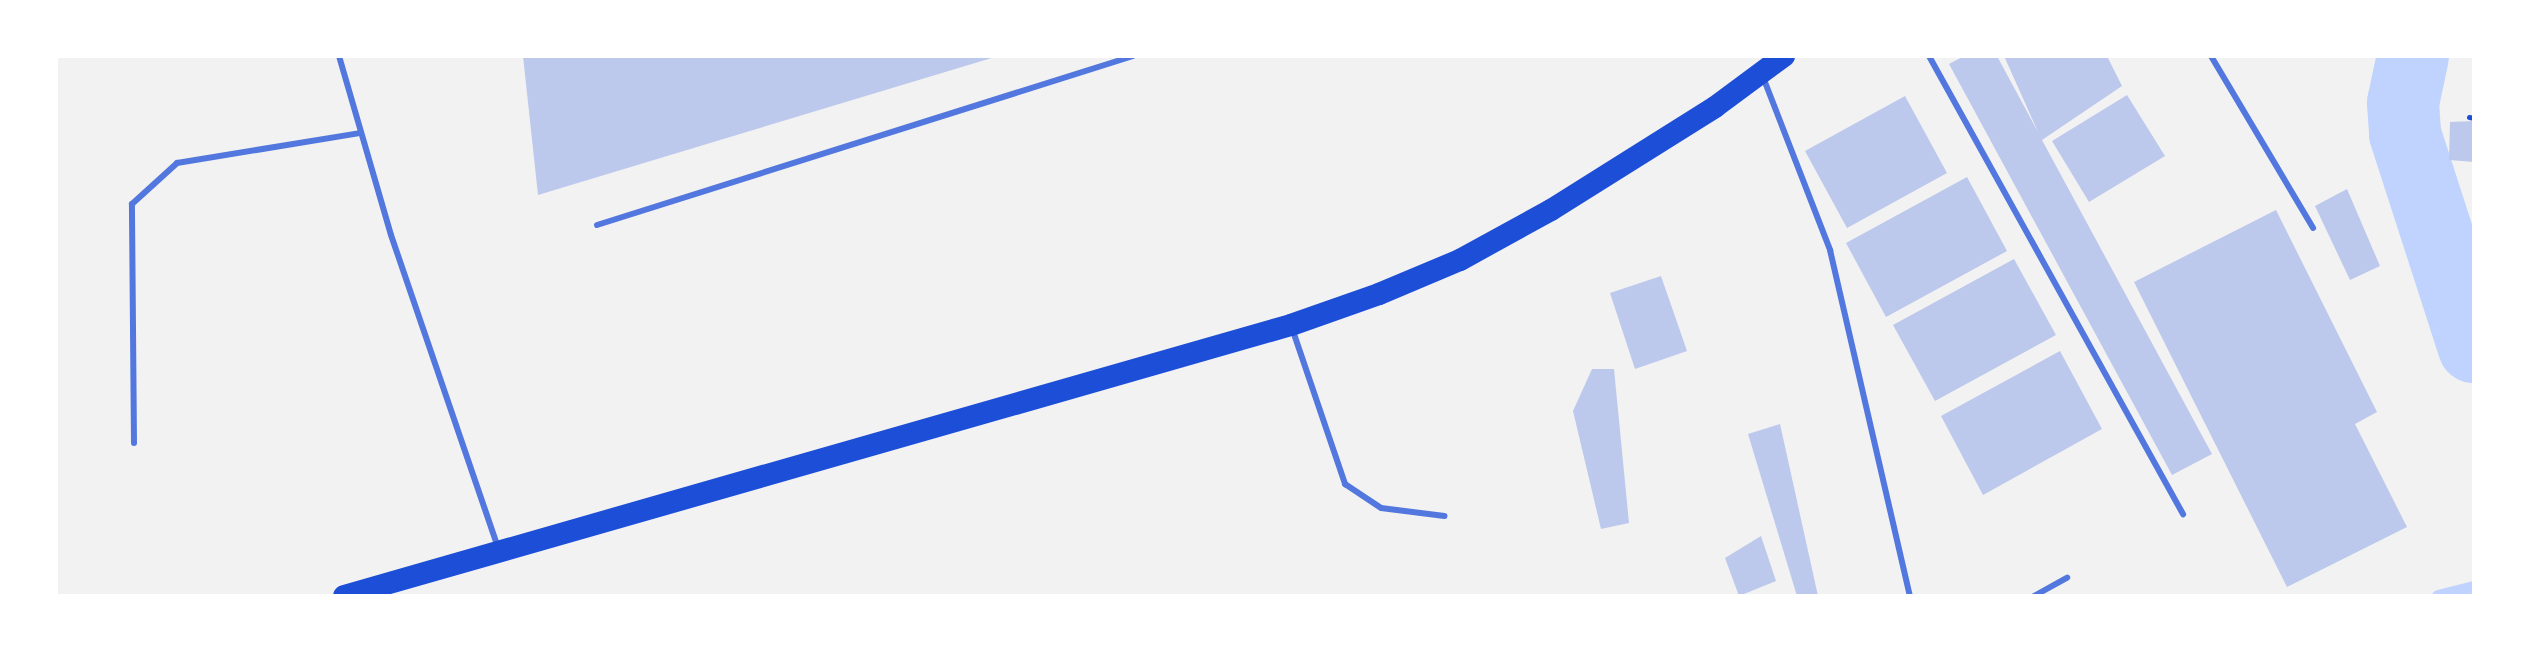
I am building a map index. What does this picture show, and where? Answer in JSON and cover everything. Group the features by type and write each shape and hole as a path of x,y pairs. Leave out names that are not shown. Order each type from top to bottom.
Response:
{"highway":[{"path":"344,596 1291,325 1460,260 1551,210 1784,56"}],"lane":[{"path":"339,56 360,133 500,553"},
{"path":"597,225 1133,56"},
{"path":"1929,56 2183,514"},
{"path":"2211,56 2313,228"},
{"path":"1761,74 1830,250 1910,596"},
{"path":"134,443 132,204 177,163 360,133"},
{"path":"1291,325 1345,484 1381,508 1444,516"},
{"path":"2034,596 2067,578"}],"building":[{"path":"523,56 995,56 995,57 538,195"},
{"path":"1964,56 1997,56 2038,132 2004,56 2107,56 2122,86 2042,140 2212,454 2172,475 1949,64"},
{"path":"2127,95 2165,156 2089,202 2052,141"},
{"path":"1905,96 1947,173 1847,228 1805,151"},
{"path":"2474,121 2474,162 2449,160 2450,122"},
{"path":"1967,177 2007,251 1886,317 1846,243"},
{"path":"2347,189 2380,266 2350,280 2315,206"},
{"path":"2276,210 2377,412 2355,424 2407,527 2287,587 2134,282"},
{"path":"2014,259 2056,335 1935,401 1893,325"},
{"path":"1661,276 1687,351 1635,369 1610,293"},
{"path":"2060,351 2102,429 1983,495 1941,416"},
{"path":"1592,369 1614,369 1629,523 1601,529 1573,411"},
{"path":"1780,424 1818,596 1797,596 1748,434"},
{"path":"1761,536 1776,581 1739,596 1725,558"}],"waterway":[{"path":"2413,56 2403,103 2405,134 2474,347"},
{"path":"2438,596 2474,587"}]}
